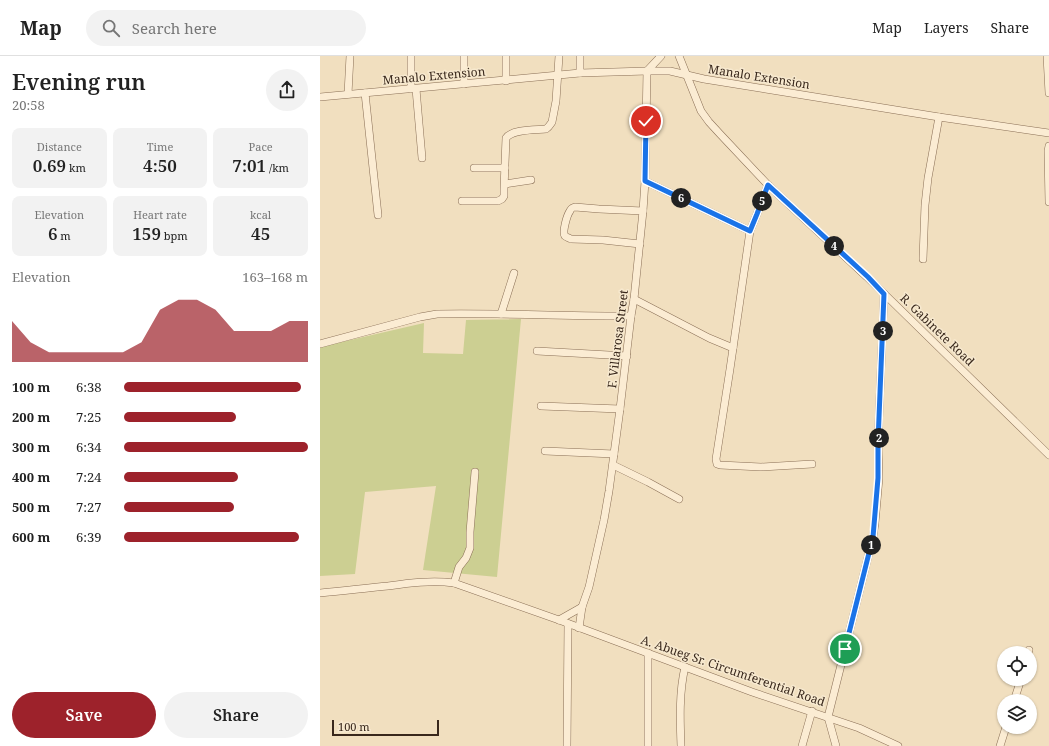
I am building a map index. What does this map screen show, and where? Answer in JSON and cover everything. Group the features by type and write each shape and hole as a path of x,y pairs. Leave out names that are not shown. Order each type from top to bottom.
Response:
{"street":[{"path":"348,94 350,56"},
{"path":"411,56 413,89 422,158"},
{"path":"464,56 464,84"},
{"path":"506,56 506,81"},
{"path":"462,200 501,200 504,196 506,138 514,132 546,129 549,127 552,122 556,101 559,56"},
{"path":"580,56 580,73"},
{"path":"647,71 661,56"},
{"name":"R. Gabinete Road","path":"679,56 701,111 768,185 868,277 1049,455"},
{"path":"1047,56 1049,93"},
{"name":"F. Villarosa Street","path":"579,628 582,607 589,587 604,520 613,465 634,299 645,181 647,71"},
{"name":"Manalo Extension","path":"320,98 348,94 506,81 580,73 670,71 687,76 939,117 1049,133"},
{"path":"365,93 378,215"},
{"path":"923,259 925,205 928,178 939,117"},
{"path":"1049,146 1049,202"},
{"path":"474,168 505,168"},
{"path":"504,184 531,180"},
{"path":"645,181 750,231"},
{"path":"768,185 750,231 716,459 717,464 720,465 761,467 812,464"},
{"path":"640,244 571,238 566,237 564,235 564,231 570,211 575,207 643,211"},
{"path":"501,314 514,273"},
{"path":"836,746 828,717 872,543 875,523 878,478 884,294"},
{"path":"634,299 709,338 733,348"},
{"path":"320,344 420,317 437,314 631,316"},
{"path":"537,351 627,356"},
{"path":"541,406 620,409"},
{"path":"545,451 614,454"},
{"path":"613,465 679,499"},
{"path":"454,583 459,567 466,558 470,548 475,472"},
{"name":"A. Abueg Sr. Circumferential Road","path":"320,593 407,583 454,583 559,620 752,692 859,728 898,746"},
{"path":"559,620 582,607"},
{"path":"567,746 568,624"},
{"path":"648,653 648,746"},
{"path":"681,746 681,699 682,680 685,667"},
{"path":"802,746 812,711"},
{"path":"1000,746 1004,734"}],"green space":[{"path":"521,319 497,577 423,570 436,486 365,492 355,574 320,576 320,347 424,323 423,353 463,354 466,320"}],"route":[{"path":"646,121 645,181 750,231 768,185 868,277 884,294 878,478 875,523 873,537 845,649"}]}
